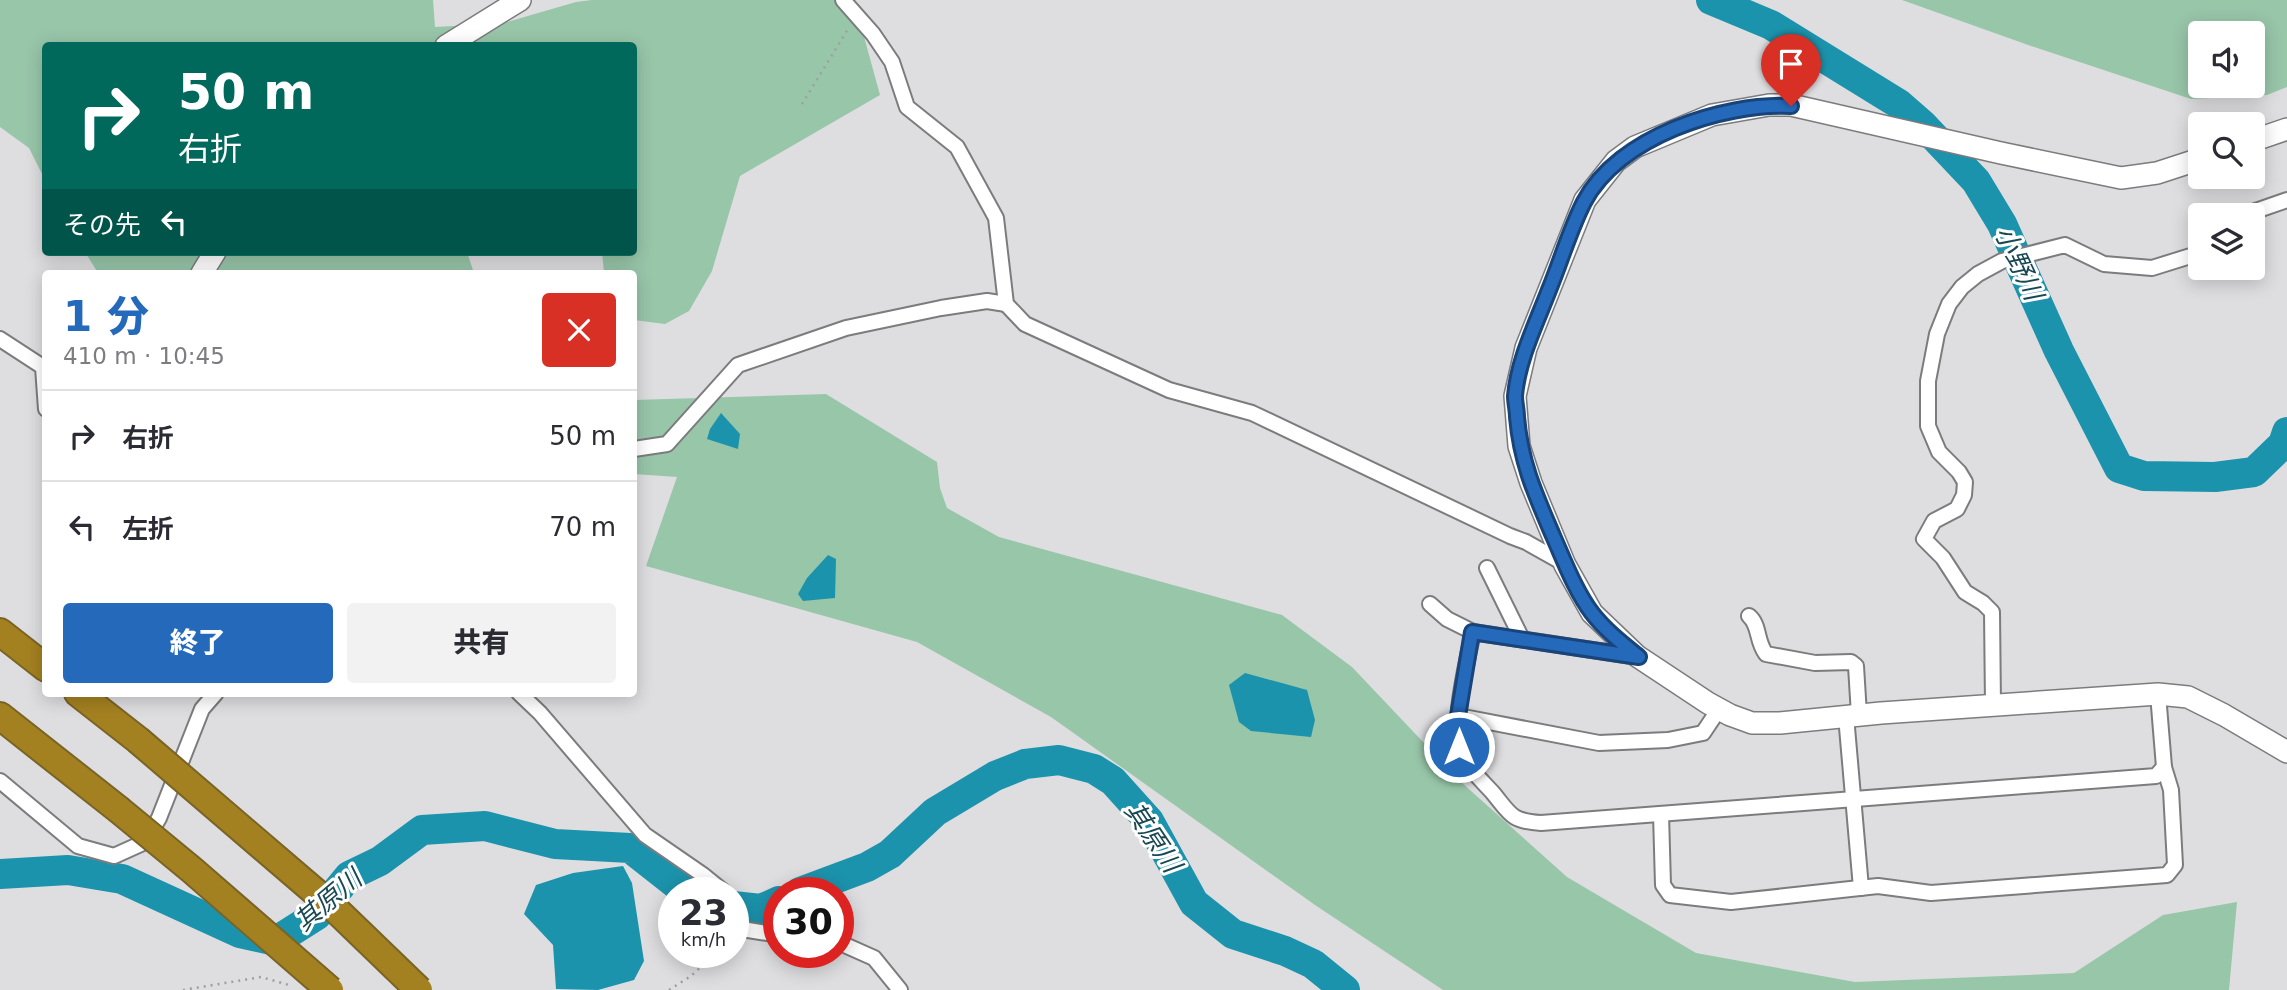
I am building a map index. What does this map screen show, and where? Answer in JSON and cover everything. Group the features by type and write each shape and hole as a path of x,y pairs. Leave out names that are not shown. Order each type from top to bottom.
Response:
{"highway":[{"path":"0,632 42,665"},
{"path":"83,697 138,740 334,908 419,990"},
{"path":"0,716 192,870 330,990"}],"street":[{"path":"452,42 520,0"},
{"path":"843,0 892,62 907,107 957,147 996,218 1006,304 1025,324 1169,390 1252,413 1526,542 1565,565"},
{"path":"2188,163 2157,173 2121,178 1791,106 1769,105 1712,115 1635,147 1616,161 1585,200 1526,348 1515,396 1520,446 1531,483 1565,565 1592,613 1639,657 1719,709 1752,723 2158,694 2188,697 2287,752"},
{"path":"2265,137 2287,129"},
{"path":"2265,208 2287,200"},
{"path":"1993,705 1992,612 1965,592 1943,558 1924,539 1934,521 1957,509 1964,495 1965,482 1959,472 1938,452 1928,426 1928,381 1937,334 1949,304 1962,287 1978,274 2002,261 2065,245 2104,264 2152,268 2188,257"},
{"path":"637,449 667,444 738,365 846,328 987,301 1006,304"},
{"path":"0,339 42,366"},
{"path":"1487,568 1522,639"},
{"path":"1430,604 1447,619 1472,632 1639,657"},
{"path":"1749,616 1755,621 1759,646 1766,654 1815,663 1851,662 1856,666 1852,715 1861,888"},
{"path":"1472,632 1458,716 1459,747 1465,760 1520,822 1541,823 2156,776 2164,766"},
{"path":"1661,814 1663,885 1670,895 1731,902 1878,886 1931,893 2167,875 2175,864 2171,790 2164,766 2158,694"},
{"path":"0,782 78,846 114,856 145,842 159,818 202,709 212,697"},
{"path":"523,697 645,835 705,877"},
{"path":"1458,716 1599,743 1668,740 1703,733 1719,709"},
{"path":"854,949 874,958 900,990"}],"path":[{"path":"803,104 857,15"},
{"path":"669,990 700,968"},
{"path":"183,990 261,977 288,985"}],"green space":[{"path":"0,0 433,0 435,27 504,23 576,2 592,0 854,0 880,95 740,176 712,271 689,311 665,324 637,320 637,270 604,270 602,256 637,256 637,42 42,42 42,174 29,148 0,127"},
{"path":"1902,0 2287,0 2287,87 2265,95 2265,21 2188,21 2188,98 2210,98 2191,99 2031,46"},
{"path":"87,256 468,256 473,270 96,270"},
{"path":"826,394 937,462 940,488 947,508 999,537 1282,615 1352,667 1461,782 1567,877 1696,953 1855,982 2074,973 2163,915 2237,902 2229,990 1443,990 1315,905 1051,717 917,642 646,566 677,477 637,474 637,400"}],"water":[{"path":"721,413 740,434 738,449 707,439"},
{"path":"828,555 836,559 835,598 803,601 798,594 807,578"},
{"path":"1245,673 1307,690 1315,720 1311,737 1251,731 1239,722 1229,685"},
{"path":"623,866 632,883 644,961 634,980 598,990 556,989 553,945 524,914 536,885 573,873"}],"waterway":[{"name":"小野川","path":"1711,0 1771,25 1899,104 1923,125 1976,181 2002,224 2059,351 2119,468 2144,476 2215,477 2254,472 2283,444 2287,432"},
{"name":"其原川","path":"840,877 867,867 890,854 935,812 995,776 1025,764 1059,760 1094,769 1113,781 1149,821 1194,903 1233,934 1285,951 1313,964 1345,990"},
{"name":"其原川","path":"0,874 68,870 122,879 240,933 276,941 317,915 349,876 380,861 422,830 485,826 555,844 630,848 667,877"},
{"name":"其原川","path":"749,908 763,908"}],"route":[{"path":"1459,747 1458,716 1472,632 1639,657 1592,613 1580,593 1565,565 1531,483 1520,446 1515,396 1526,348 1585,200 1616,161 1635,147 1712,115 1769,105 1791,106"}]}
